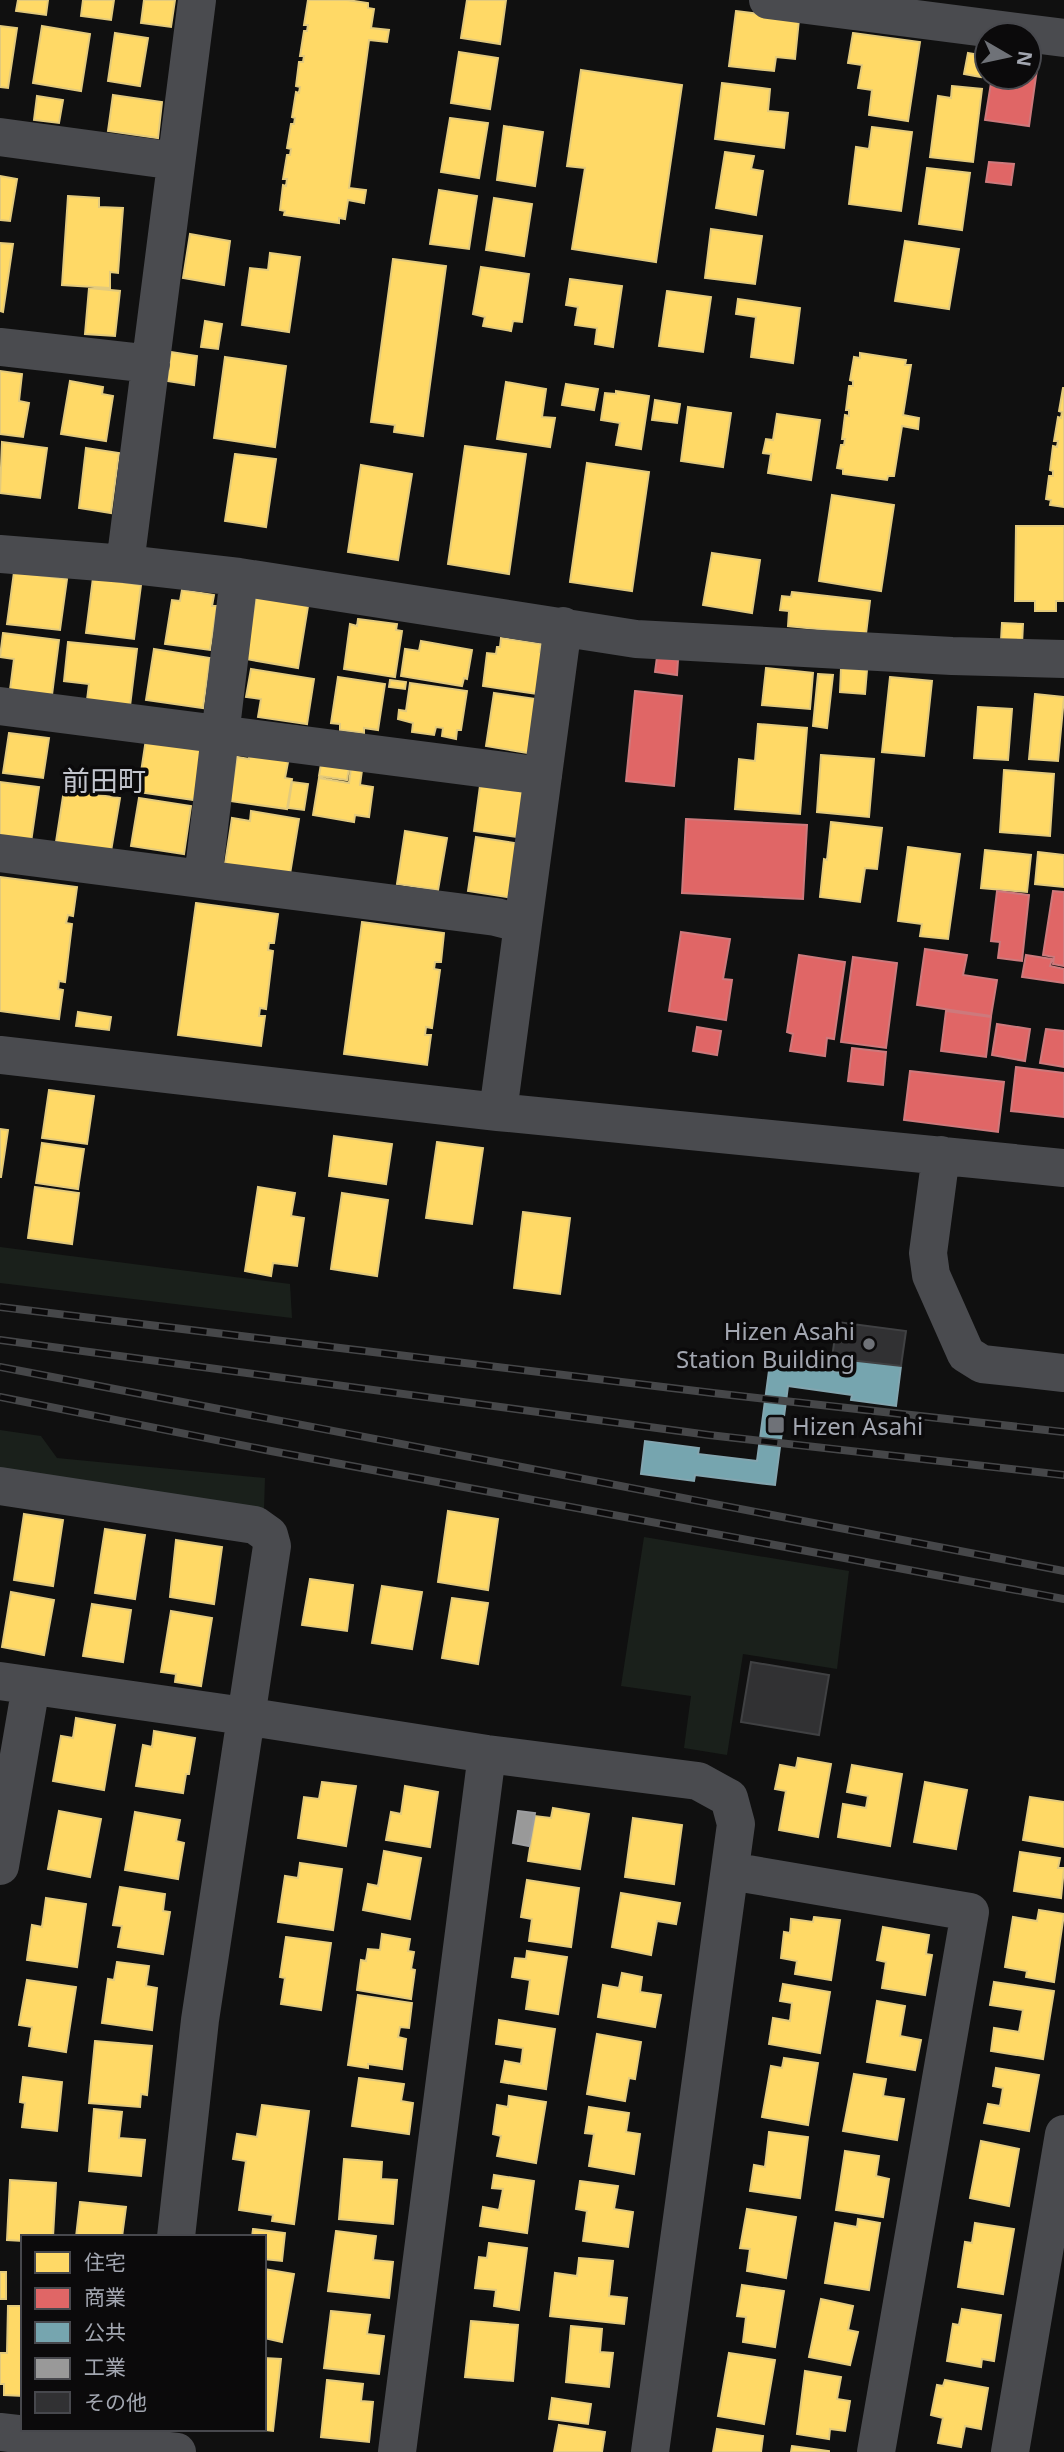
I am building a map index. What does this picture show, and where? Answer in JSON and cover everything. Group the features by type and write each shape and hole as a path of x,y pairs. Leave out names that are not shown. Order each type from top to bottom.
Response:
{"street":[{"path":"125,564 197,0"},
{"path":"768,0 1064,38"},
{"path":"0,137 176,161"},
{"path":"0,347 150,364"},
{"path":"0,554 239,577 636,639 952,656 1064,659"},
{"path":"203,878 239,577"},
{"path":"498,1112 563,626"},
{"path":"0,706 543,776"},
{"path":"0,853 496,917 523,924"},
{"path":"0,1055 498,1112 1064,1168"},
{"path":"941,1155 928,1253 931,1275 966,1354 982,1364 1064,1373"},
{"path":"0,1486 255,1525 269,1535 272,1546 244,1716 200,2020 176,2235"},
{"path":"0,1866 15,1684 487,1754 698,1781 729,1798 736,1824 650,2452"},
{"path":"397,2452 487,1754"},
{"path":"730,1871 970,1912 876,2452"},
{"path":"1010,2452 1051,2276 1064,2134"},
{"path":"0,2431 164,2446"}],"shaded area":[{"path":"0,1247 290,1284 292,1318 0,1283"},
{"path":"0,1430 41,1436 57,1458 265,1478 264,1510 0,1471"},
{"path":"644,1537 849,1571 837,1669 743,1654 727,1755 684,1748 691,1696 621,1686"}],"building: 住宅":[{"path":"18,0 48,0 46,15 16,11"},
{"path":"83,0 114,0 111,20 81,16"},
{"path":"144,0 175,0 171,27 141,23"},
{"path":"308,0 368,3 368,8 374,9 371,28 389,30 387,42 369,40 349,188 366,190 364,203 348,200 345,219 339,218 339,223 284,215 285,211 280,210 283,185 286,186 287,179 283,179 287,155 290,155 291,149 287,148 291,124 294,124 295,118 292,117 296,92 299,93 300,87 296,86 299,62 303,62 304,56 300,56 304,31 307,31 308,25 304,25"},
{"path":"467,0 506,0 500,44 461,38"},
{"path":"736,11 799,19 795,59 776,57 774,71 729,66"},
{"path":"0,26 17,28 8,88 0,87"},
{"path":"42,26 90,34 81,91 33,83"},
{"path":"115,33 148,38 140,86 108,81"},
{"path":"853,33 920,42 908,121 869,115 872,90 858,88 862,65 848,63"},
{"path":"459,52 498,58 490,109 451,103"},
{"path":"968,53 973,54 973,76 964,74"},
{"path":"581,70 682,85 656,262 572,249 585,168 567,166"},
{"path":"722,83 770,89 768,111 788,113 784,148 715,139"},
{"path":"952,86 982,91 973,162 930,157 938,96 951,98"},
{"path":"113,95 162,102 158,138 108,131"},
{"path":"37,96 63,100 59,123 34,120"},
{"path":"450,118 488,123 479,178 441,172"},
{"path":"504,126 543,132 535,186 497,180"},
{"path":"872,127 912,132 901,211 849,204 856,147 869,149"},
{"path":"725,152 754,156 751,169 763,171 756,215 716,208"},
{"path":"927,168 970,173 962,230 919,224"},
{"path":"0,176 17,179 10,221 0,220"},
{"path":"439,190 477,196 469,249 430,244"},
{"path":"68,196 99,198 99,207 123,208 118,273 110,272 110,288 62,285"},
{"path":"494,198 532,204 524,256 486,250"},
{"path":"711,229 762,236 755,284 705,278"},
{"path":"190,234 230,241 224,285 183,278"},
{"path":"905,241 959,249 949,309 895,301"},
{"path":"0,243 13,244 3,312 0,311"},
{"path":"270,253 300,257 289,332 242,325 250,268 268,270"},
{"path":"393,259 446,266 423,436 394,432 395,425 371,422"},
{"path":"481,267 529,274 522,322 513,321 511,331 483,326 485,317 473,314"},
{"path":"570,279 622,286 613,347 595,344 597,328 575,325 578,307 566,305"},
{"path":"89,288 120,291 115,336 85,334"},
{"path":"667,291 711,297 703,352 659,346"},
{"path":"738,299 800,308 793,363 751,357 756,317 736,314"},
{"path":"205,321 222,324 218,349 201,347"},
{"path":"171,352 197,356 194,385 167,381"},
{"path":"860,353 906,360 905,365 911,365 903,415 919,418 918,429 902,426 894,476 888,476 887,480 843,474 843,469 837,468 841,445 844,445 845,439 842,439 845,415 849,416 849,410 846,410 849,386 853,386 853,381 850,380 854,357 860,358"},
{"path":"225,357 286,366 275,447 214,438"},
{"path":"0,371 22,374 19,401 29,403 23,437 0,434"},
{"path":"70,381 103,387 102,394 113,396 106,441 61,434"},
{"path":"506,382 546,389 542,417 555,418 550,447 497,439"},
{"path":"566,384 598,389 594,410 562,405"},
{"path":"1063,388 1064,507 1050,505 1051,500 1046,499 1049,476 1053,476 1053,471 1050,470 1053,446 1057,447 1058,441 1054,441 1058,417 1061,418 1062,412 1059,411"},
{"path":"616,391 649,396 641,449 616,445 620,423 601,420 605,393 616,394"},
{"path":"655,400 680,404 677,423 652,420"},
{"path":"688,407 731,413 723,467 681,461"},
{"path":"777,414 820,420 811,480 768,473 771,454 763,453 766,439 773,440"},
{"path":"2,442 47,448 40,498 0,493"},
{"path":"465,446 526,454 509,574 448,564"},
{"path":"86,448 119,453 111,513 79,508"},
{"path":"235,454 276,459 266,527 225,521"},
{"path":"587,463 649,472 632,591 570,582"},
{"path":"361,465 412,474 398,560 348,552"},
{"path":"832,495 894,505 881,591 819,581"},
{"path":"1016,526 1064,526 1064,601 1056,601 1056,611 1035,611 1035,601 1015,601"},
{"path":"712,553 760,560 752,613 703,605"},
{"path":"14,572 67,579 60,630 7,624"},
{"path":"93,578 141,585 134,639 86,633"},
{"path":"182,590 214,595 212,606 217,606 210,650 165,644 172,600 180,601"},
{"path":"792,592 870,601 866,634 788,626 789,611 780,610 782,596 791,597"},
{"path":"256,597 308,606 298,668 246,659"},
{"path":"358,619 397,624 396,630 402,631 395,677 344,669 350,624 357,626"},
{"path":"1002,623 1023,624 1022,644 1001,641"},
{"path":"3,633 59,640 52,695 10,690 14,659 0,657"},
{"path":"501,638 541,644 540,652 543,653 538,694 483,686 487,653 496,654"},
{"path":"421,641 472,650 467,679 464,678 462,686 401,676 405,649 419,651"},
{"path":"68,642 137,649 130,706 87,700 89,684 64,681"},
{"path":"154,649 210,658 203,708 146,700"},
{"path":"766,668 813,673 810,709 762,705"},
{"path":"841,668 867,670 865,694 840,692"},
{"path":"251,669 314,679 307,724 258,717 261,699 246,697"},
{"path":"818,674 833,675 827,728 813,726"},
{"path":"338,677 385,684 378,730 364,728 364,733 340,730 340,724 331,723"},
{"path":"890,677 932,681 924,756 882,752"},
{"path":"390,680 406,682 405,689 389,687"},
{"path":"410,683 467,691 461,730 457,730 456,739 442,736 443,728 436,727 434,735 412,732 413,723 398,719 399,710 406,711"},
{"path":"494,693 536,699 528,753 486,746"},
{"path":"1035,694 1064,697 1058,761 1029,759"},
{"path":"978,707 1012,709 1008,760 974,758"},
{"path":"758,724 807,728 800,814 735,809 739,759 755,761"},
{"path":"9,733 49,738 43,778 3,773"},
{"path":"146,739 202,746 194,800 138,792"},
{"path":"250,751 289,757 285,778 292,779 287,809 230,801 237,757 249,759"},
{"path":"323,752 351,756 347,780 319,776"},
{"path":"821,755 874,759 869,817 817,812"},
{"path":"351,768 362,770 360,785 373,787 369,817 355,815 354,822 313,815 319,778 349,783"},
{"path":"1004,770 1054,774 1050,836 1000,832"},
{"path":"0,782 39,787 31,842 0,837"},
{"path":"292,782 308,784 304,810 288,808"},
{"path":"480,786 524,792 518,837 474,831"},
{"path":"64,790 120,798 111,851 56,842"},
{"path":"139,798 191,806 184,854 131,846"},
{"path":"251,811 299,819 290,874 225,864 232,818 250,821"},
{"path":"831,822 882,828 877,869 865,868 860,902 820,897"},
{"path":"405,831 447,838 438,890 397,884"},
{"path":"476,837 521,844 513,898 468,891"},
{"path":"908,847 960,854 948,939 920,936 922,924 898,921"},
{"path":"985,850 1031,855 1027,892 981,888"},
{"path":"1038,852 1064,855 1064,887 1035,884"},
{"path":"0,877 77,887 73,916 68,915 66,923 72,924 65,982 59,981 58,989 63,990 59,1019 0,1011"},
{"path":"196,903 278,914 274,943 269,943 268,950 273,951 266,1009 260,1008 259,1016 265,1016 261,1046 178,1035"},
{"path":"362,922 444,933 441,962 435,962 434,969 440,970 432,1028 426,1027 425,1035 431,1035 427,1065 344,1054"},
{"path":"78,1012 111,1017 109,1030 76,1026"},
{"path":"49,1090 94,1096 87,1144 42,1138"},
{"path":"0,1129 8,1130 1,1177 0,1177"},
{"path":"334,1136 392,1144 386,1184 329,1176"},
{"path":"437,1142 483,1148 472,1224 426,1218"},
{"path":"42,1143 84,1149 78,1189 36,1183"},
{"path":"35,1187 79,1193 72,1244 28,1238"},
{"path":"258,1187 295,1193 291,1216 304,1218 297,1266 273,1263 271,1276 245,1271"},
{"path":"342,1193 388,1200 377,1276 331,1269"},
{"path":"523,1212 570,1218 560,1294 514,1288"},
{"path":"448,1511 498,1519 488,1590 438,1582"},
{"path":"24,1514 63,1520 53,1586 14,1580"},
{"path":"105,1529 145,1535 135,1599 95,1593"},
{"path":"176,1540 222,1547 214,1604 170,1597"},
{"path":"310,1579 353,1585 347,1631 302,1625"},
{"path":"382,1586 422,1592 412,1649 372,1643"},
{"path":"11,1592 54,1600 44,1655 2,1647"},
{"path":"452,1598 488,1603 478,1664 442,1658"},
{"path":"92,1604 131,1610 123,1662 83,1656"},
{"path":"171,1611 212,1618 201,1686 175,1682 176,1674 161,1672"},
{"path":"76,1718 115,1725 104,1790 53,1781 61,1736 73,1738"},
{"path":"154,1731 195,1738 183,1793 136,1786 143,1745 152,1747"},
{"path":"798,1758 831,1764 818,1837 779,1830 786,1791 775,1789 780,1765 796,1768"},
{"path":"852,1765 902,1774 890,1846 838,1837 843,1804 866,1808 868,1796 847,1792"},
{"path":"322,1782 356,1786 346,1846 298,1838 304,1797 319,1799"},
{"path":"925,1782 967,1790 956,1849 914,1842"},
{"path":"405,1786 438,1792 430,1847 386,1840 391,1812 401,1814"},
{"path":"1030,1797 1064,1802 1064,1847 1023,1840"},
{"path":"553,1808 589,1814 580,1869 528,1861 535,1816 551,1818"},
{"path":"59,1811 101,1819 90,1877 48,1869"},
{"path":"135,1812 180,1820 176,1841 184,1843 178,1879 125,1870"},
{"path":"633,1818 682,1825 674,1884 625,1877"},
{"path":"384,1851 421,1858 410,1919 363,1910 368,1884 378,1886"},
{"path":"1020,1852 1060,1858 1058,1868 1064,1868 1061,1898 1014,1891"},
{"path":"300,1863 342,1869 333,1930 278,1922 285,1876 298,1878"},
{"path":"527,1880 579,1888 571,1947 529,1941 532,1919 521,1917"},
{"path":"120,1887 165,1894 163,1911 170,1912 163,1954 118,1947 122,1926 113,1925"},
{"path":"621,1893 680,1903 676,1924 657,1921 651,1955 612,1947"},
{"path":"46,1898 86,1904 77,1967 27,1960 32,1925 42,1927"},
{"path":"1039,1910 1064,1914 1054,1982 1026,1977 1027,1971 1005,1967 1013,1917 1037,1921"},
{"path":"814,1917 840,1920 831,1980 795,1974 797,1961 781,1958 784,1932 790,1933 791,1919 813,1922"},
{"path":"883,1927 929,1935 926,1954 932,1955 925,1995 882,1988 886,1962 877,1960"},
{"path":"382,1934 410,1939 408,1951 414,1952 411,1969 415,1970 411,1999 357,1990 361,1960 366,1961 368,1949 380,1950"},
{"path":"286,1937 331,1943 321,2010 281,2004 285,1978 280,1977"},
{"path":"527,1951 567,1957 558,2014 526,2009 530,1980 512,1977 515,1958 526,1959"},
{"path":"117,1962 149,1966 146,1986 157,1988 152,2030 102,2023 108,1979 114,1980"},
{"path":"622,1973 642,1977 640,1992 661,1995 655,2027 598,2017 603,1985 619,1988"},
{"path":"27,1980 76,1987 66,2052 29,2046 32,2027 19,2025"},
{"path":"994,1982 1054,1991 1043,2059 991,2051 994,2028 1019,2032 1023,2010 990,2005"},
{"path":"783,1984 830,1992 820,2053 769,2044 773,2018 790,2021 792,2003 780,2001"},
{"path":"358,1995 412,2003 409,2028 400,2027 398,2037 406,2039 402,2069 368,2064 368,2068 348,2065"},
{"path":"877,2001 905,2006 900,2036 921,2040 915,2070 867,2062"},
{"path":"499,2020 555,2029 546,2089 501,2082 505,2061 521,2064 523,2048 496,2044"},
{"path":"597,2034 641,2042 635,2079 629,2078 625,2101 587,2094"},
{"path":"95,2041 152,2046 147,2095 141,2094 140,2107 89,2103"},
{"path":"784,2058 818,2063 808,2125 762,2117 771,2066 782,2068"},
{"path":"996,2068 1039,2075 1029,2131 984,2123 988,2104 1000,2106 1003,2088 993,2086"},
{"path":"854,2074 886,2079 883,2096 904,2099 897,2140 843,2131"},
{"path":"23,2077 62,2082 57,2131 22,2127 25,2103 20,2102"},
{"path":"359,2078 404,2084 401,2101 413,2103 409,2134 352,2126"},
{"path":"509,2096 546,2102 536,2163 497,2156 501,2136 493,2134 497,2105 508,2107"},
{"path":"262,2105 309,2111 294,2224 272,2221 273,2215 239,2210 246,2161 233,2159 237,2134 257,2137"},
{"path":"589,2107 629,2113 626,2132 640,2134 634,2174 589,2166 594,2134 585,2133"},
{"path":"94,2109 122,2112 119,2138 145,2140 141,2176 89,2171"},
{"path":"769,2132 808,2137 800,2198 750,2191 754,2165 765,2167"},
{"path":"981,2141 1019,2149 1009,2206 970,2198"},
{"path":"845,2151 879,2156 876,2176 889,2179 883,2217 836,2210"},
{"path":"344,2159 382,2162 381,2179 397,2180 393,2224 339,2219"},
{"path":"494,2175 534,2181 527,2233 480,2226 483,2207 499,2210 503,2189 492,2188"},
{"path":"10,2180 56,2183 53,2235 21,2235 21,2241 7,2240"},
{"path":"580,2181 618,2186 614,2209 633,2212 628,2247 583,2241 587,2211 576,2209"},
{"path":"80,2202 126,2207 122,2235 76,2235"},
{"path":"747,2209 796,2217 786,2278 747,2271 750,2249 740,2248"},
{"path":"858,2219 880,2223 869,2290 825,2283 835,2223 857,2227"},
{"path":"975,2223 1014,2229 1003,2294 958,2287 965,2242 972,2243"},
{"path":"253,2229 285,2233 282,2261 266,2259 266,2235 252,2235"},
{"path":"336,2231 376,2236 373,2260 393,2262 389,2298 328,2291"},
{"path":"489,2243 527,2248 519,2310 494,2306 496,2290 475,2288 479,2257 487,2258"},
{"path":"579,2258 613,2261 609,2296 627,2298 624,2324 550,2316 555,2273 577,2276"},
{"path":"266,2269 294,2274 282,2342 266,2338"},
{"path":"0,2272 6,2272 6,2299 0,2299"},
{"path":"742,2285 784,2291 775,2347 743,2342 746,2317 737,2316"},
{"path":"821,2299 853,2306 848,2330 858,2332 850,2365 809,2357"},
{"path":"8,2306 21,2306 21,2396 4,2395 4,2384 0,2384 0,2353 7,2353"},
{"path":"962,2309 1001,2315 994,2361 982,2359 981,2367 947,2361 953,2324 959,2325"},
{"path":"331,2311 370,2315 367,2334 384,2336 379,2374 324,2368"},
{"path":"471,2321 518,2325 513,2381 465,2377"},
{"path":"571,2326 602,2329 600,2352 613,2353 609,2387 566,2382"},
{"path":"729,2353 775,2360 764,2424 718,2416"},
{"path":"266,2358 281,2359 273,2431 266,2430"},
{"path":"805,2371 841,2377 837,2399 850,2401 845,2431 830,2429 829,2439 797,2434"},
{"path":"327,2380 363,2384 361,2401 373,2402 369,2442 321,2437"},
{"path":"945,2380 988,2388 981,2429 965,2426 961,2447 938,2443 943,2418 931,2415 937,2385 943,2386"},
{"path":"552,2398 591,2404 588,2424 549,2419"},
{"path":"559,2425 605,2432 602,2452 554,2452"},
{"path":"717,2429 763,2436 761,2452 713,2452"},
{"path":"792,2446 829,2451 829,2452 791,2452"}],"building: 商業":[{"path":"990,91 1034,91 1029,126 985,120"},
{"path":"989,162 1014,164 1011,185 986,182"},
{"path":"657,657 678,660 677,675 655,672"},
{"path":"635,691 682,696 674,786 626,781"},
{"path":"686,819 807,825 803,899 682,893"},
{"path":"997,891 1029,895 1022,961 998,958 1000,942 991,941"},
{"path":"1053,891 1064,892 1064,966 1053,964 1054,957 1043,955"},
{"path":"681,932 730,939 723,979 732,980 726,1020 669,1011"},
{"path":"925,949 967,955 963,975 997,980 991,1016 917,1005"},
{"path":"799,955 845,962 834,1039 827,1038 825,1056 790,1051 793,1034 787,1032"},
{"path":"1026,955 1052,959 1050,966 1064,969 1064,983 1022,977"},
{"path":"853,957 897,963 886,1048 841,1042"},
{"path":"946,1011 991,1017 986,1057 941,1051"},
{"path":"997,1024 1030,1029 1025,1061 992,1055"},
{"path":"697,1027 721,1031 717,1055 693,1051"},
{"path":"1046,1029 1064,1031 1064,1067 1040,1063"},
{"path":"852,1048 886,1052 883,1085 848,1081"},
{"path":"1016,1067 1064,1073 1064,1117 1011,1111"},
{"path":"910,1071 1004,1082 998,1132 904,1120"}],"building: 公共":[{"path":"856,1360 901,1366 896,1406 851,1400 852,1395 788,1386 775,1485 695,1475 694,1481 641,1474 645,1441 699,1448 698,1454 757,1461 770,1363 855,1374"}],"building: 工業":[{"path":"518,1811 535,1813 529,1846 513,1843"}],"building: その他":[{"name":"Hizen Asahi Station Building","path":"837,1322 906,1331 901,1366 832,1358"},
{"path":"751,1662 829,1675 819,1735 741,1722"}],"railway":[{"path":"0,1307 713,1393 1064,1432"},
{"path":"0,1340 709,1435 1064,1475"},
{"path":"0,1367 1064,1571"},
{"path":"0,1397 271,1451 1064,1599"}],"place":[{"name":"Hizen Asahi Station Building","path":"869,1344"},
{"name":"Hizen Asahi","path":"776,1425"}],"district":[{"name":"前田町","path":"104,780"}]}
